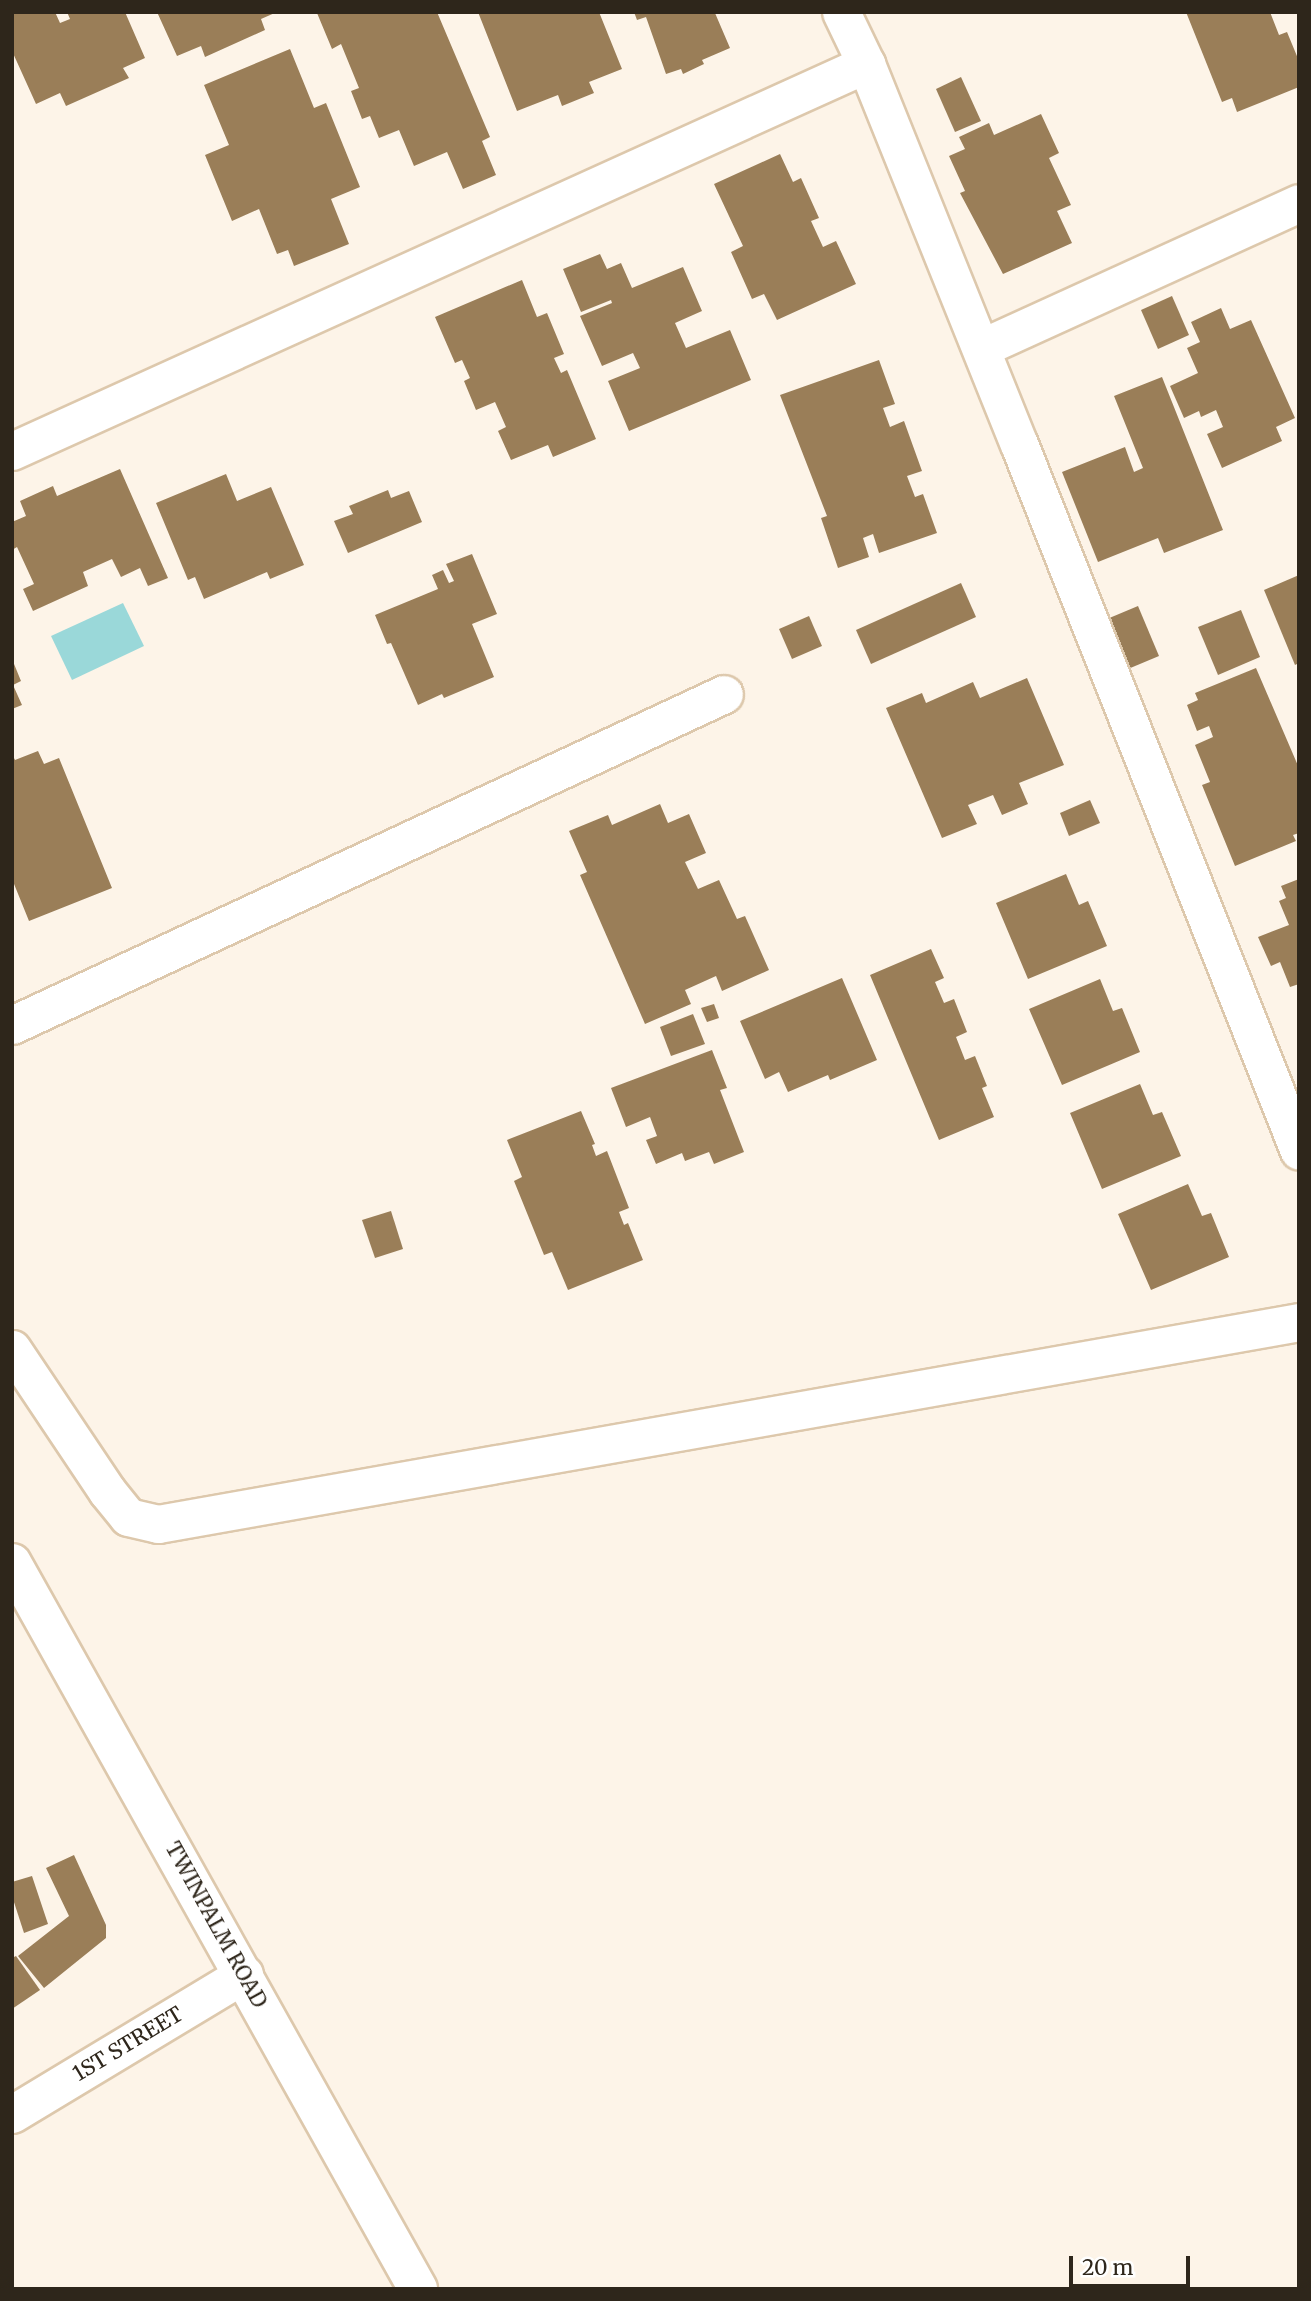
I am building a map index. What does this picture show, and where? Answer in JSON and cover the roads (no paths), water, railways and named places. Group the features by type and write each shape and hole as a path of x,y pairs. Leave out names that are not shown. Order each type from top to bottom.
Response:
{"main road":[{"name":"TWINPALM ROAD","path":"12,1563 418,2289"}],"street":[{"path":"841,12 866,64 981,348 1299,1151"},
{"path":"12,450 866,64"},
{"path":"981,348 1299,202"},
{"path":"12,1025 724,694"},
{"path":"12,1349 107,1491 128,1517 159,1524 1299,1322"},
{"name":"1ST STREET","path":"12,2114 244,1974"}],"water":[{"path":"123,603 144,646 72,680 51,636"}]}
